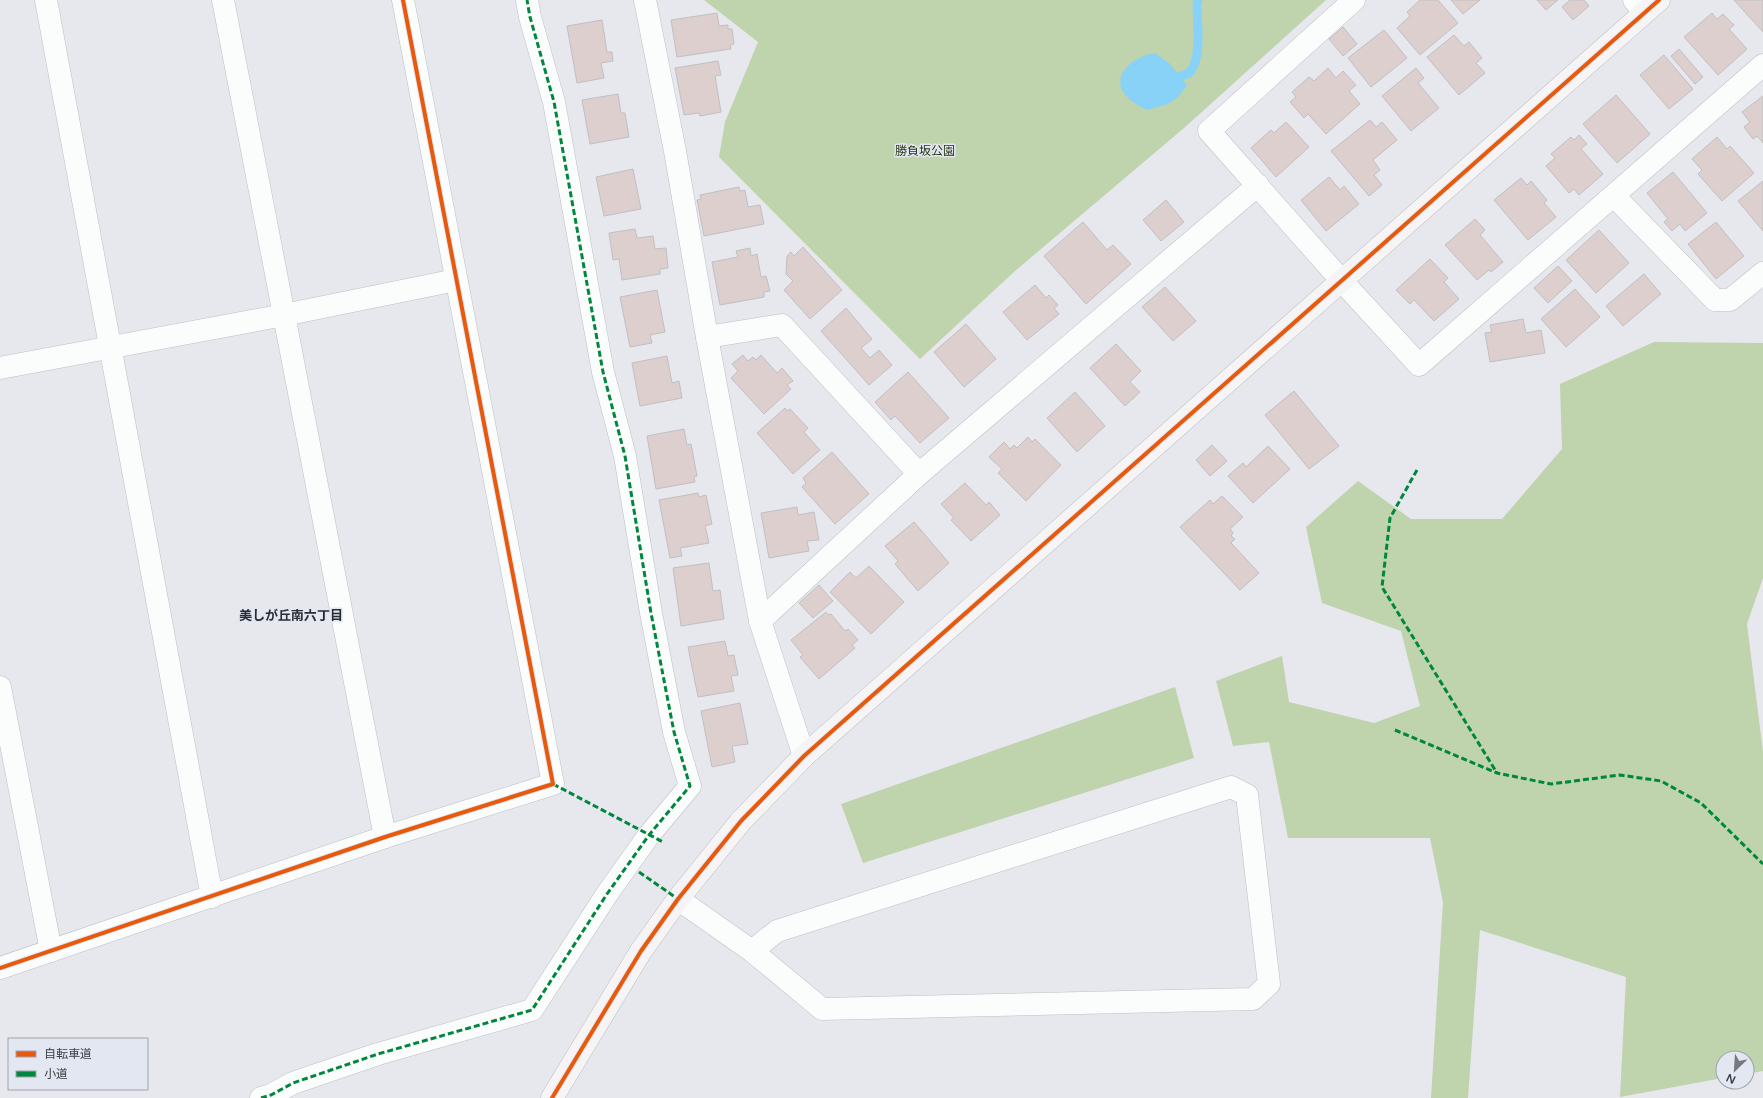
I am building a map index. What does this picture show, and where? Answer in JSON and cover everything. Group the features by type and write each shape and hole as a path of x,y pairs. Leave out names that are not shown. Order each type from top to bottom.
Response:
{"street":[{"path":"46,0 212,897"},
{"path":"223,0 386,837"},
{"path":"0,968 386,837 553,784 404,0"},
{"path":"261,1098 271,1095 293,1083 378,1054 532,1010 632,858 690,786 674,732 651,613 625,456 603,372 554,102 530,17 527,0"},
{"path":"645,0 675,151 707,337 760,621 804,756"},
{"path":"1354,0 1209,131 1341,280 1419,365 1763,65"},
{"path":"552,1098 641,951 678,899 740,821 804,756 1341,280 1646,4"},
{"path":"760,621 919,474 1258,185"},
{"path":"1614,196 1715,300 1730,300 1763,273"},
{"path":"0,368 110,346 284,315 456,280"},
{"path":"707,337 782,325 919,474"},
{"path":"0,687 51,951"},
{"path":"678,899 752,951 822,1009 1253,999 1269,984 1247,795 1231,787 777,931 752,951"}],"green space":[{"name":"勝負坂公園","path":"704,0 1326,0 1184,128 1015,271 920,359 719,157 725,122 758,42"},
{"path":"1654,342 1763,343 1763,578 1747,624 1763,752 1763,1071 1755,1072 1755,1050 1715,1050 1715,1079 1620,1097 1626,977 1480,930 1468,1098 1431,1098 1443,902 1430,838 1288,838 1269,742 1233,746 1216,681 1282,656 1289,702 1374,723 1420,706 1401,631 1322,603 1306,527 1358,481 1411,519 1502,519 1562,449 1560,384"},
{"path":"1175,687 1194,758 863,863 841,804"}],"water":[{"path":"1155,53 1169,63 1187,85 1170,103 1147,110 1125,95 1121,87 1120,80 1122,74 1130,64 1143,56"}],"building":[{"path":"1420,0 1438,0 1458,23 1420,55 1397,28 1410,16 1407,12"},
{"path":"1451,0 1480,0 1463,14"},
{"path":"1537,0 1558,0 1546,10"},
{"path":"1570,0 1584,0 1589,6 1573,20 1562,7"},
{"path":"1734,0 1763,0 1763,32"},
{"path":"717,13 719,26 728,25 728,29 732,29 734,44 730,45 731,49 677,57 671,20"},
{"path":"1712,13 1717,19 1723,14 1734,25 1729,29 1747,49 1718,75 1684,37"},
{"path":"602,20 607,52 612,52 613,61 601,63 604,78 577,83 567,26"},
{"path":"1343,27 1357,44 1343,56 1329,39"},
{"path":"1384,30 1407,58 1371,87 1348,58"},
{"path":"1454,35 1464,46 1469,42 1482,58 1476,63 1485,73 1459,95 1427,57"},
{"path":"1679,49 1703,77 1695,84 1671,56"},
{"path":"1664,55 1693,89 1669,109 1640,75"},
{"path":"718,61 721,75 715,76 721,112 700,116 699,113 684,115 675,68"},
{"path":"1328,68 1336,78 1343,71 1356,85 1349,91 1360,104 1326,134 1308,114 1304,118 1290,102 1296,97 1292,92 1309,77 1314,81"},
{"path":"1416,68 1424,78 1418,83 1439,108 1411,131 1382,96"},
{"path":"618,94 621,113 625,113 629,137 590,144 582,100"},
{"path":"1616,95 1650,134 1617,163 1583,124"},
{"path":"1763,96 1763,143 1757,136 1753,139 1744,127 1750,122 1742,112"},
{"path":"1370,120 1376,127 1382,122 1397,140 1373,160 1380,170 1374,175 1382,185 1369,196 1331,151"},
{"path":"1286,122 1309,147 1276,177 1251,148 1271,130 1274,133"},
{"path":"1579,135 1587,144 1581,149 1603,174 1579,195 1574,189 1569,193 1546,166 1555,158 1551,154 1571,137 1574,140"},
{"path":"1717,137 1727,149 1730,146 1754,173 1722,201 1698,174 1702,170 1692,159"},
{"path":"633,169 641,209 604,216 596,177"},
{"path":"1673,172 1707,213 1685,231 1680,224 1672,231 1664,222 1668,219 1647,193"},
{"path":"1329,177 1340,190 1344,186 1359,204 1326,231 1301,200"},
{"path":"1521,178 1527,185 1531,181 1547,200 1544,203 1556,217 1528,240 1494,200"},
{"path":"1763,181 1763,231 1738,201"},
{"path":"739,187 740,191 745,190 748,207 760,205 764,224 704,236 697,200 701,199 700,195"},
{"path":"1166,200 1184,222 1161,241 1143,220"},
{"path":"1475,219 1485,230 1480,235 1503,262 1491,272 1489,270 1477,280 1445,245"},
{"path":"1083,222 1107,250 1113,245 1131,264 1086,304 1044,256"},
{"path":"1716,222 1744,256 1716,279 1688,244"},
{"path":"635,229 637,238 653,236 655,249 666,248 668,268 660,269 660,274 622,280 619,259 613,260 609,233"},
{"path":"1599,230 1629,263 1596,293 1566,260"},
{"path":"803,247 842,290 810,319 784,290 793,281 786,274 787,256 791,252 794,256"},
{"path":"750,248 751,256 757,254 761,277 766,276 770,291 764,292 764,297 720,305 712,262 738,257 736,251"},
{"path":"1430,259 1448,278 1444,282 1459,299 1434,321 1414,300 1410,304 1396,290"},
{"path":"1558,266 1572,281 1548,303 1534,288"},
{"path":"1644,274 1661,294 1623,326 1606,306"},
{"path":"1035,285 1046,298 1049,295 1058,305 1054,308 1059,314 1027,340 1003,312"},
{"path":"1165,287 1196,321 1173,341 1142,307"},
{"path":"1575,289 1600,317 1566,347 1541,319"},
{"path":"657,290 665,332 650,335 652,343 630,347 620,297"},
{"path":"846,308 872,339 861,348 870,358 879,350 892,365 869,385 821,331"},
{"path":"1523,319 1526,333 1541,330 1545,353 1490,362 1485,333 1492,332 1490,325"},
{"path":"966,324 996,359 964,387 934,352"},
{"path":"1116,344 1141,371 1130,382 1140,392 1125,406 1090,368"},
{"path":"743,355 748,361 753,357 756,360 761,355 777,373 782,368 793,381 787,385 791,389 764,414 731,378 738,371 732,364"},
{"path":"667,356 672,383 679,381 682,398 640,406 632,363"},
{"path":"908,372 949,418 920,443 895,416 891,420 875,402"},
{"path":"1294,391 1339,446 1309,469 1265,415"},
{"path":"1075,392 1105,426 1077,452 1047,418"},
{"path":"785,408 787,411 790,409 808,428 804,432 820,450 793,474 757,433"},
{"path":"684,429 687,445 691,444 697,476 694,477 695,482 656,489 647,436"},
{"path":"1028,437 1032,442 1035,439 1061,465 1026,501 998,473 1002,469 989,457 1004,442 1010,449 1014,445 1017,448"},
{"path":"1212,445 1227,461 1210,476 1196,460"},
{"path":"1268,446 1290,469 1253,503 1228,476 1243,463 1246,467"},
{"path":"832,452 869,494 835,524 802,487 806,483 803,478"},
{"path":"965,483 986,505 989,502 1000,515 971,541 951,520 954,518 941,504"},
{"path":"698,493 699,497 706,495 712,524 705,526 709,543 680,548 682,556 670,558 659,500"},
{"path":"1222,496 1243,517 1230,529 1233,533 1231,536 1235,539 1231,543 1259,573 1240,590 1180,527 1210,500 1213,504"},
{"path":"797,507 798,515 814,512 819,540 807,541 809,551 769,558 761,513"},
{"path":"914,522 949,563 918,591 895,564 898,561 885,546"},
{"path":"709,563 713,591 720,590 724,619 681,626 673,568"},
{"path":"869,566 904,602 871,634 830,592 850,572 856,578"},
{"path":"819,585 833,601 813,618 799,603"},
{"path":"826,612 829,615 831,614 845,631 848,629 858,640 852,645 855,648 819,679 800,657 803,655 791,640"},
{"path":"725,641 728,656 734,655 738,675 731,676 734,691 698,697 688,647"},
{"path":"740,703 748,744 732,746 735,762 712,767 701,711"}],"waterway":[{"path":"1181,76 1190,72 1194,66 1196,58 1198,39 1198,0"}],"marked path":[{"path":"261,1098 271,1095 293,1083 378,1054 532,1010 607,894 649,835 690,786 674,732 651,613 625,456 603,372 554,102 530,17 527,0"},
{"path":"1417,470 1390,518 1382,587 1497,773"},
{"path":"1395,730 1497,773 1551,784 1620,775 1661,781 1701,803 1763,864"},
{"path":"553,784 663,842"},
{"path":"639,872 678,899"}],"cycle path":[{"path":"0,968 385,837 553,784 403,0"},
{"path":"552,1098 641,951 678,899 741,821 804,756 1659,0"}],"district":[{"name":"美しが丘南六丁目","path":"291,615"}]}
